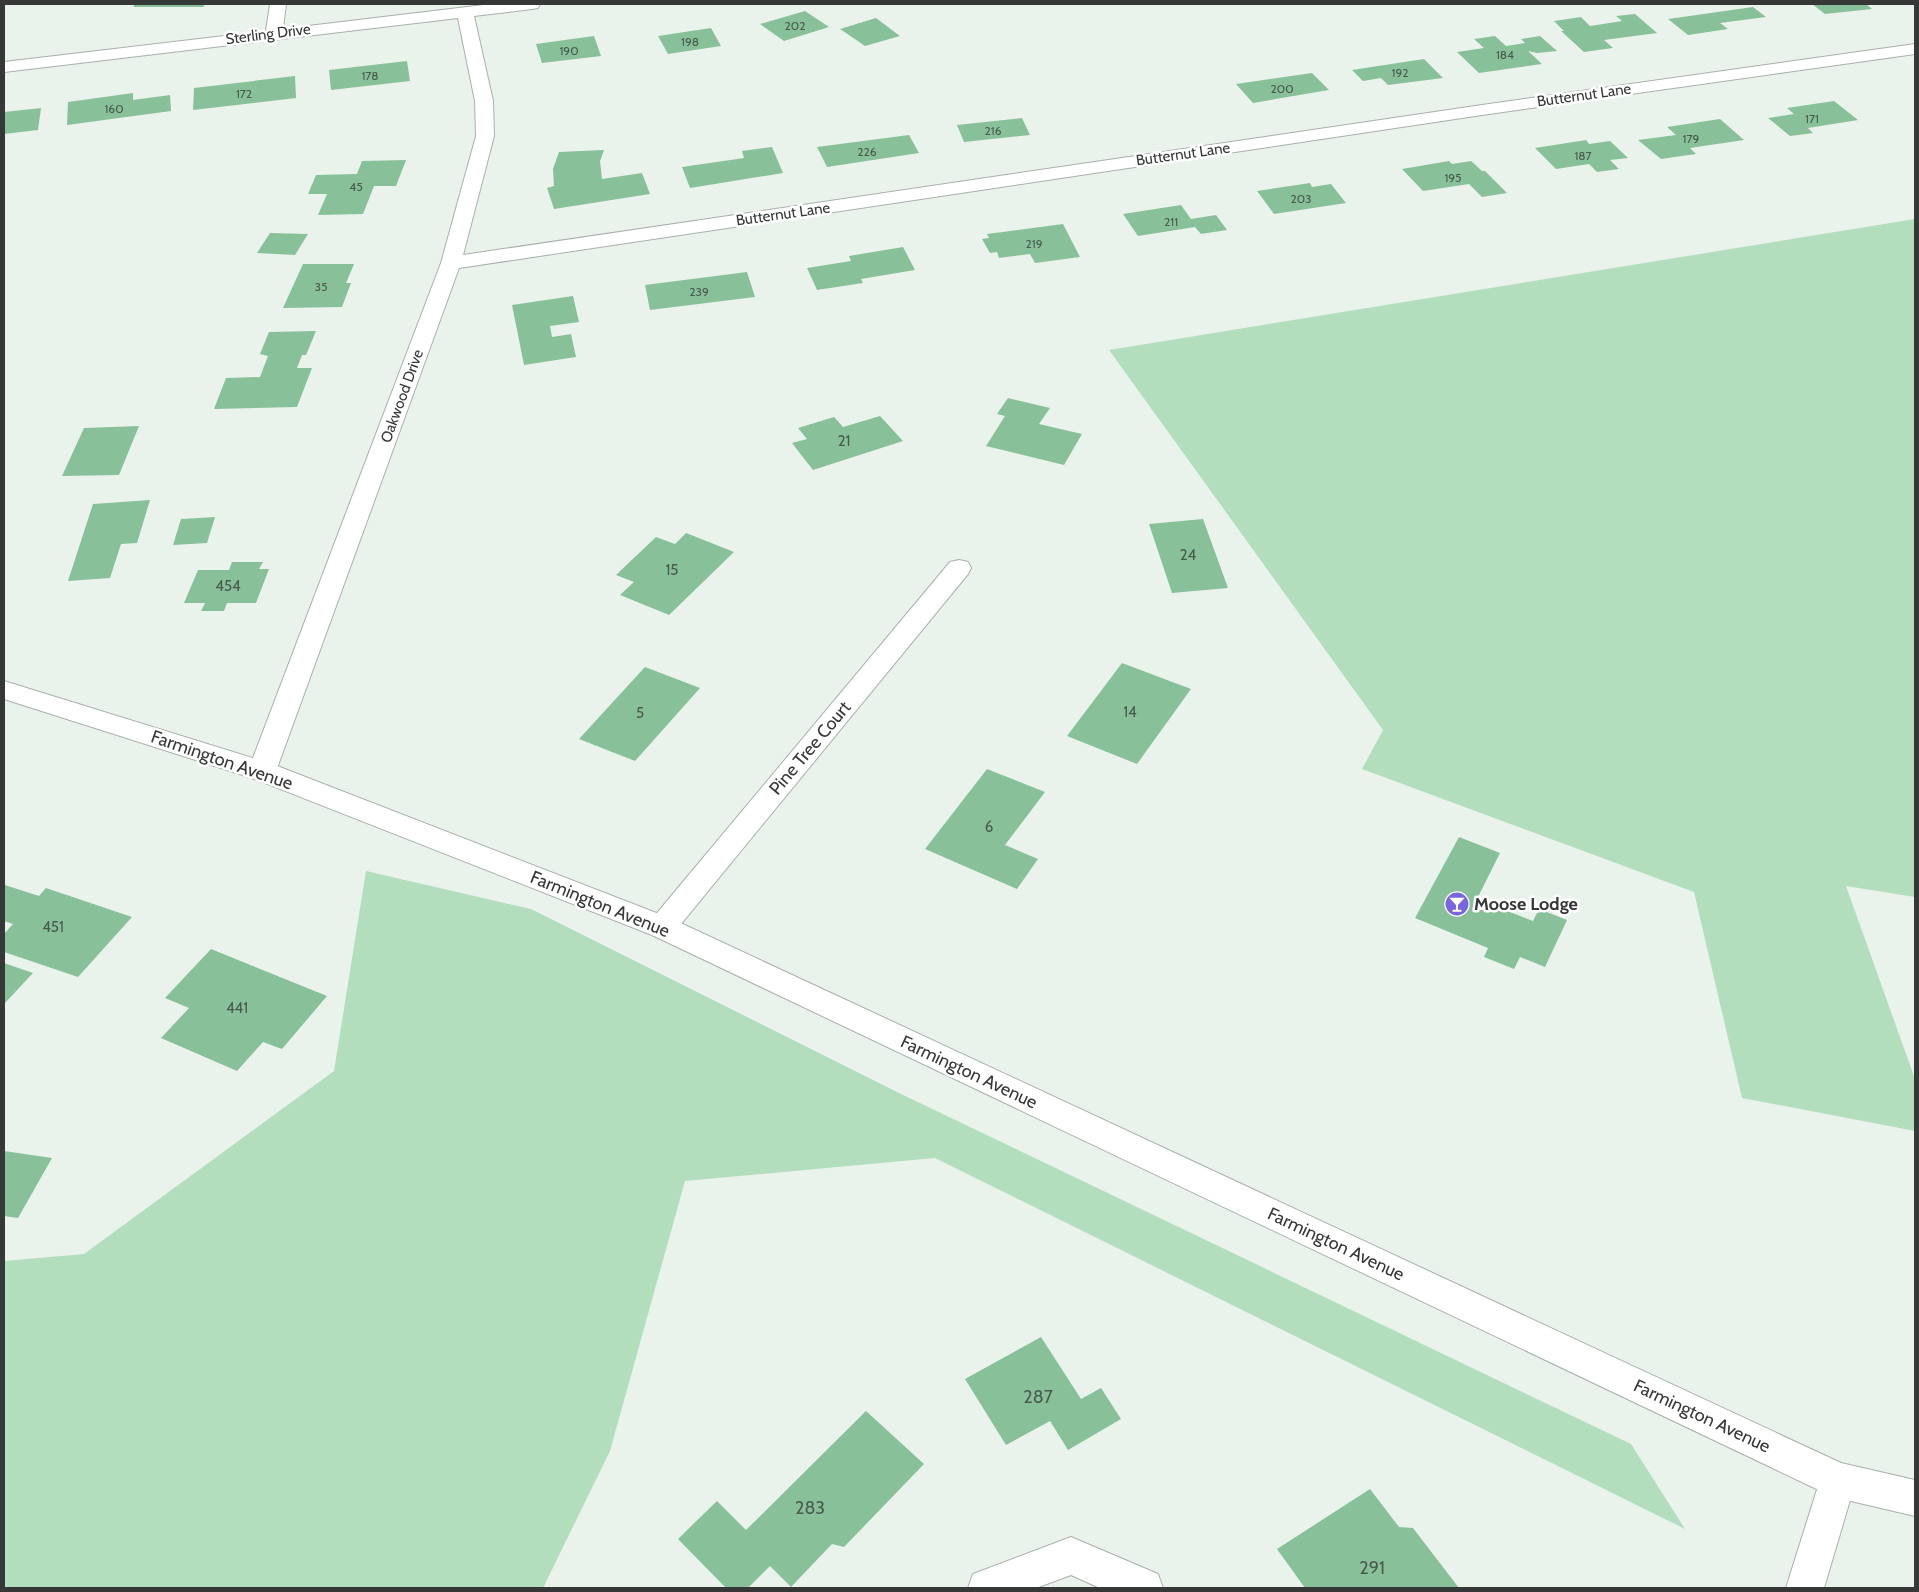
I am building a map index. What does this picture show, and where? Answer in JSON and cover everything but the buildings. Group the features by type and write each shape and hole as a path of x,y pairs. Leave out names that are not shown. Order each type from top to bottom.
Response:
{"street":[{"path":"274,33 278,4"},
{"name":"Sterling Drive","path":"4,67 274,33 532,4"},
{"name":"Oakwood Drive","path":"262,771 452,263 485,136 484,101 465,12"},
{"name":"Butternut Lane","path":"452,263 1482,110 1915,49"},
{"name":"Pine Tree Court","path":"662,928 959,568"},
{"name":"Farmington Avenue","path":"4,690 262,771 662,928 1838,1480 1915,1498"},
{"path":"1805,1588 1838,1480"},
{"path":"987,1588 1071,1556 1144,1588"}],"green space":[{"path":"1915,219 1915,897 1846,886 1915,1079 1915,1131 1742,1098 1694,892 1362,769 1383,730 1109,350"},
{"path":"366,871 531,909 899,1093 1631,1444 1685,1529 935,1158 685,1181 610,1451 543,1588 4,1588 4,1261 84,1254 334,1071"}],"place":[{"name":"Moose Lodge","path":"1457,904"}]}
